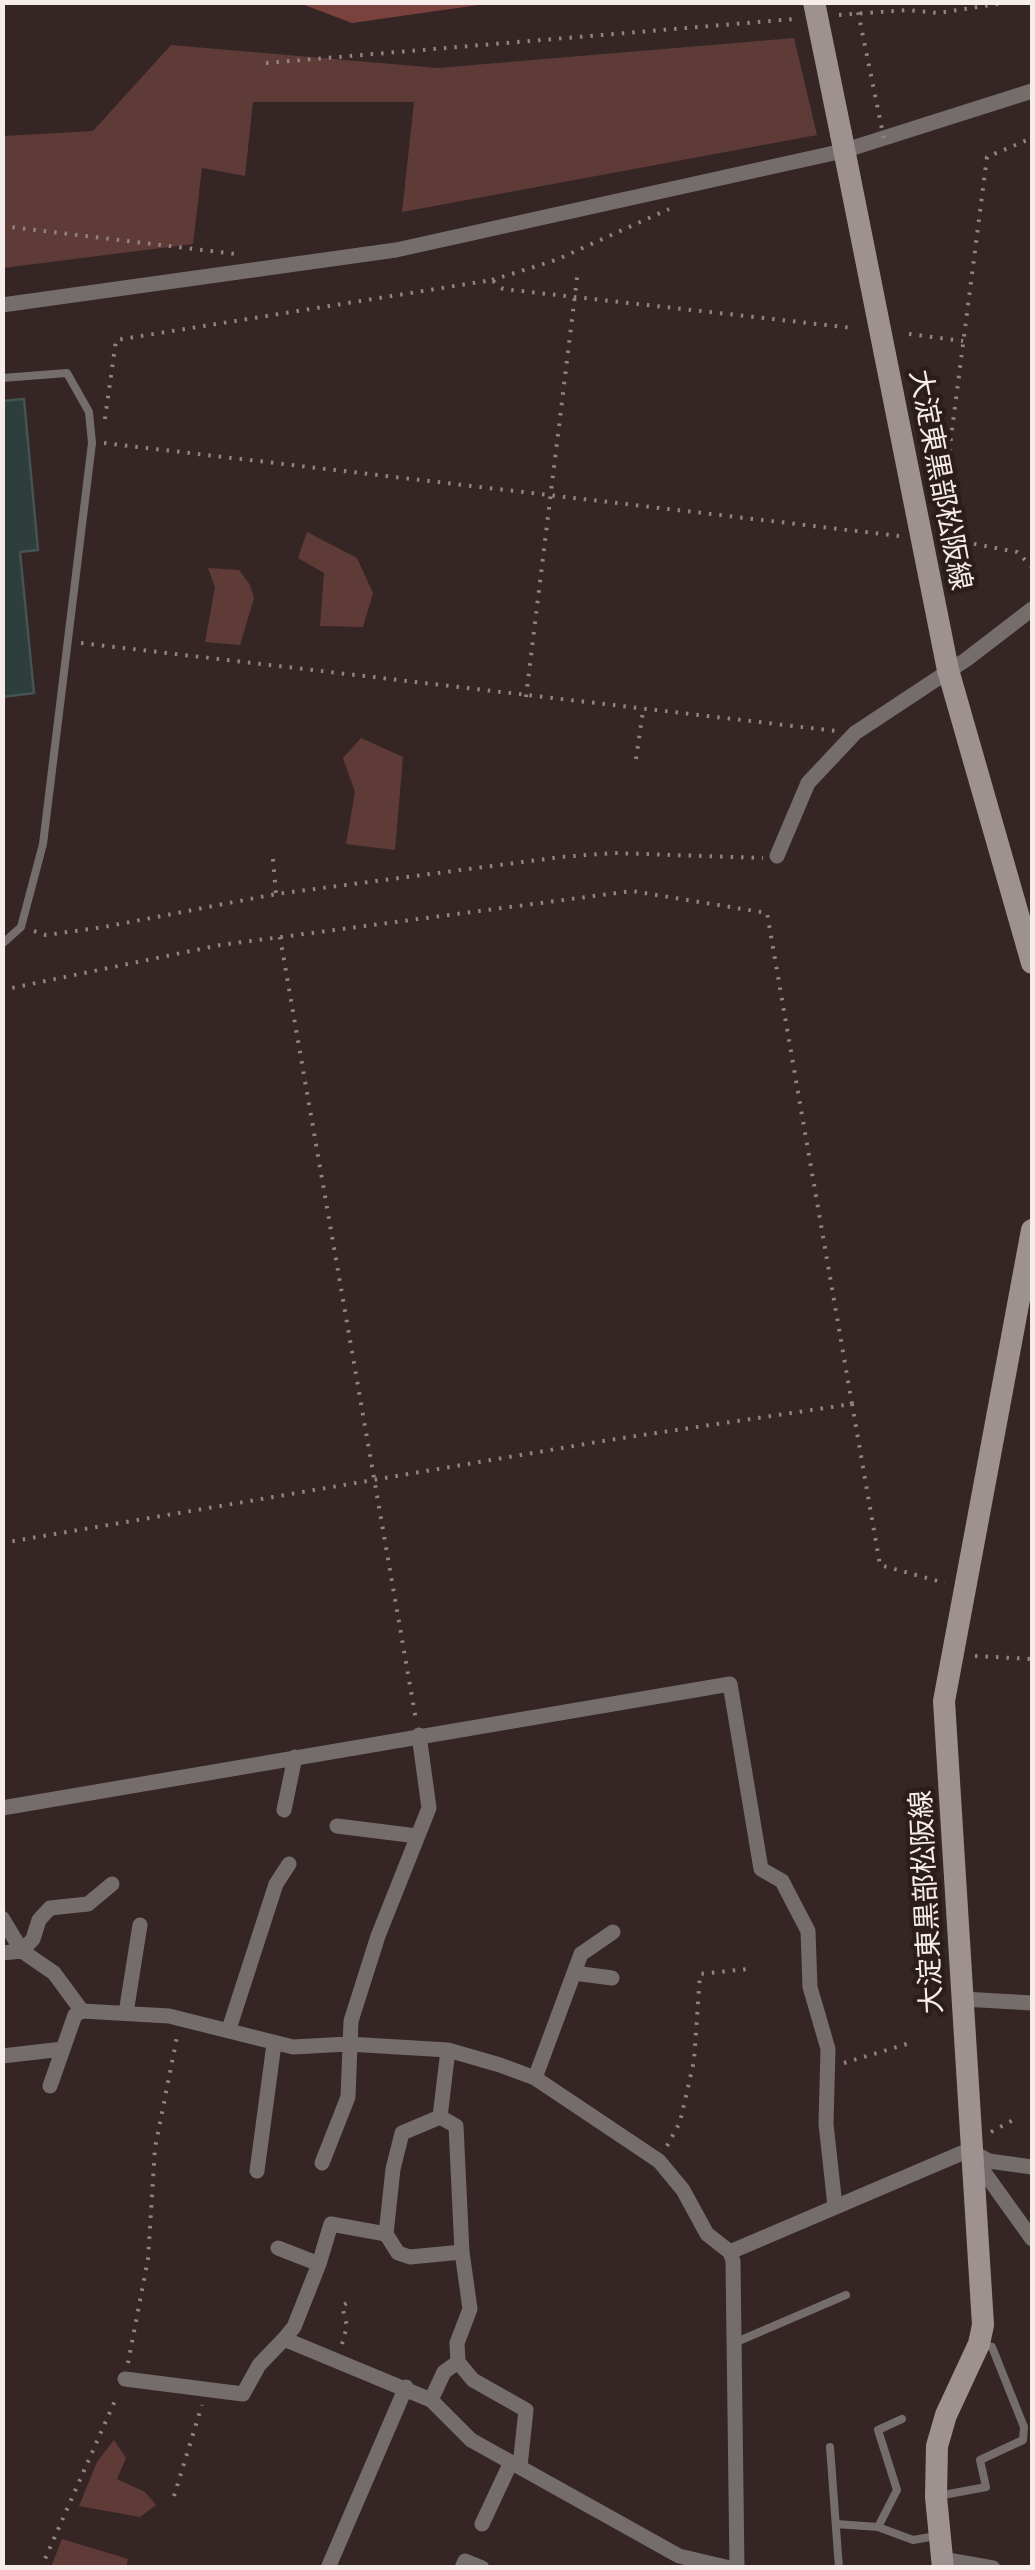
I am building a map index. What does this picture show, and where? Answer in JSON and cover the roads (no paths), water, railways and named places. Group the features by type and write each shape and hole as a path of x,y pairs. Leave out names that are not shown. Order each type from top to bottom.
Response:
{"main road":[{"name":"大淀東黒部松阪線","path":"815,12 948,670 1032,962"},
{"name":"大淀東黒部松阪線","path":"942,2554 936,2497 942,2430 979,2344 982,2325 944,1700 1032,1230"}],"street":[{"path":"2,305 359,257 842,142 884,140 1032,91"},
{"path":"778,856 808,783 855,733 1032,609"},
{"path":"2,1808 730,1684 760,1869 782,1881 808,1931 810,1986 830,2067 826,2124 835,2206"},
{"path":"322,2163 348,2097 348,2044 378,1936 429,1808 419,1735"},
{"path":"284,1810 294,1757"},
{"path":"337,1826 417,1836"},
{"path":"229,2029 276,1884 288,1864"},
{"path":"2,1953 22,1951 50,1908 88,1904 112,1884"},
{"path":"2,1918 22,1951 54,1973 82,2012"},
{"path":"126,2013 140,1925"},
{"path":"536,2078 581,1954 613,1932"},
{"path":"574,1973 612,1978"},
{"path":"963,1999 1032,2003"},
{"path":"50,2086 75,2016 82,2012 181,2018 274,2044 448,2050 536,2078 658,2161 682,2190 708,2234 730,2252 734,2343 733,2568 677,2562 471,2440 431,2400 284,2339"},
{"path":"257,2171 274,2044"},
{"path":"2,2056 63,2049"},
{"path":"440,2117 448,2050"},
{"path":"440,2117 402,2133 393,2169 386,2234 398,2252 410,2256 462,2252"},
{"path":"440,2117 456,2126 462,2252 470,2309 456,2343 458,2362 474,2380 526,2410 516,2464 482,2524"},
{"path":"730,2252 969,2150"},
{"path":"969,2150 989,2161 1032,2166"},
{"path":"969,2150 1032,2239"},
{"path":"125,2379 243,2394 259,2366 294,2327 331,2224 386,2234"},
{"path":"278,2248 319,2264"},
{"path":"431,2400 444,2372 458,2362"},
{"path":"328,2568 406,2387"},
{"path":"942,2554 992,2568"},
{"path":"462,2568 466,2561 482,2568"}],"lane":[{"path":"2,378 66,374 89,412 92,443 43,844 21,927 2,944"},
{"path":"734,2343 846,2295"},
{"path":"936,2497 986,2487 980,2460 1023,2440 1024,2427 992,2347 979,2344"},
{"path":"878,2527 897,2490 878,2430 902,2419"},
{"path":"830,2446 839,2568"},
{"path":"836,2524 878,2527 942,2554"}]}
